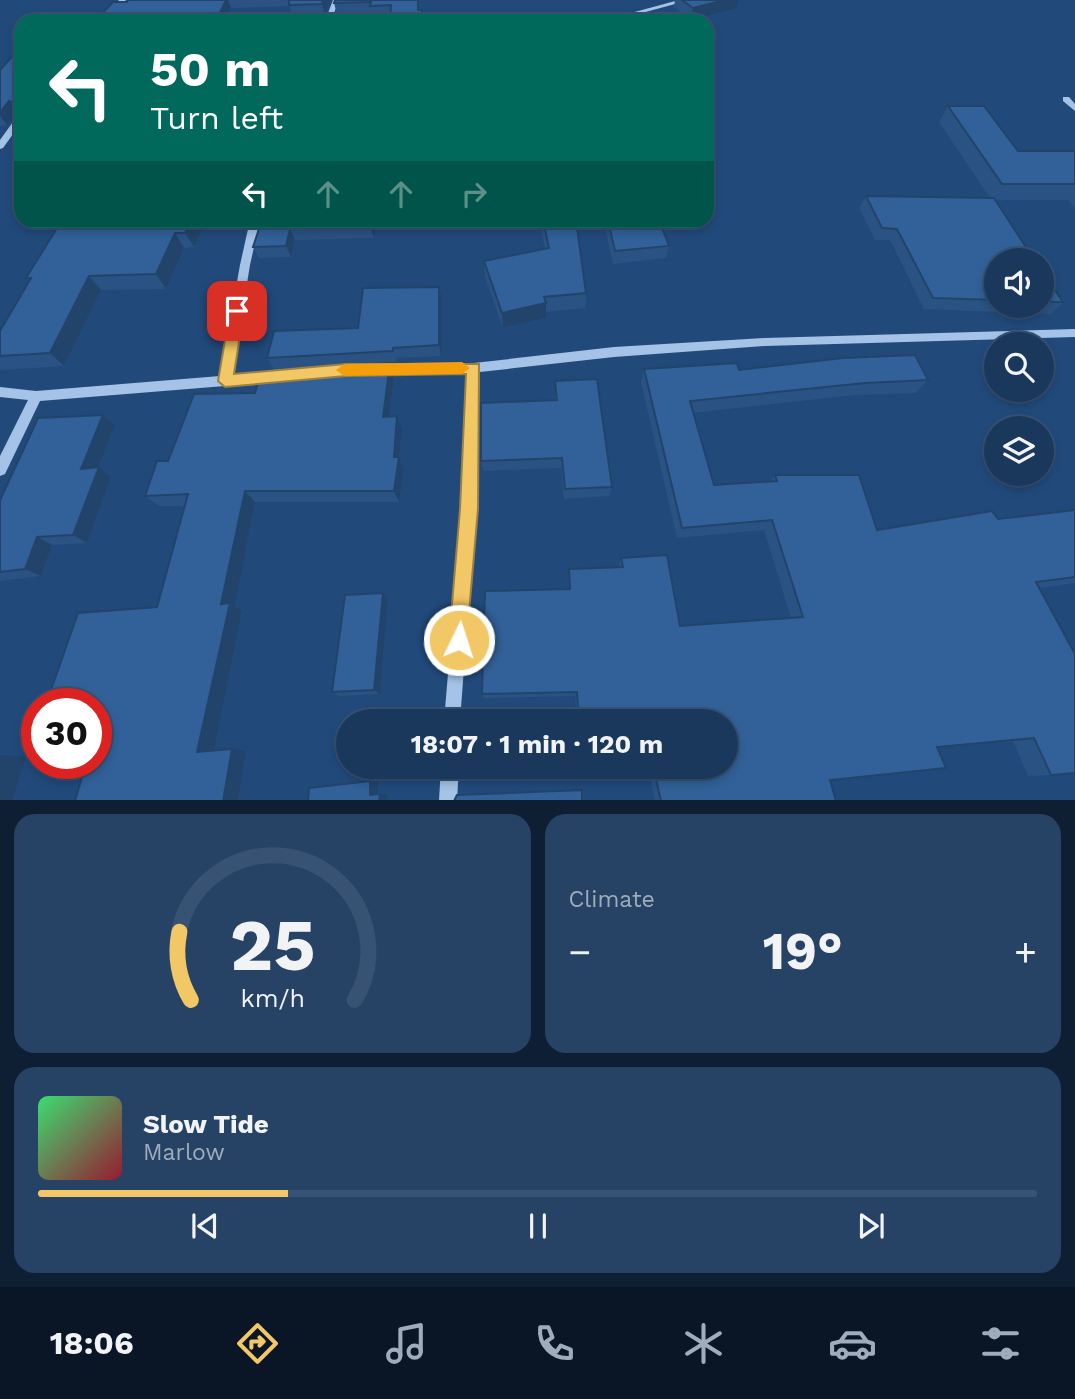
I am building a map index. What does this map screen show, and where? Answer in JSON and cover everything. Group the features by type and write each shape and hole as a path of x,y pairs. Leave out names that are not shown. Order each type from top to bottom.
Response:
{"street":[{"path":"109,14 123,0"},
{"path":"632,14 687,0"},
{"path":"1066,99 1075,109"},
{"path":"0,146 14,127"},
{"path":"225,381 254,228"},
{"path":"359,370 474,368 614,352 765,342 1075,332"},
{"path":"454,709 469,509 474,368"},
{"path":"0,392 36,396 292,375"},
{"path":"0,470 36,396"},
{"path":"448,800 449,779"}],"building":[{"path":"226,0 219,14 102,14 113,2"},
{"path":"289,0 323,0 322,4 289,5"},
{"path":"335,0 418,0 418,10 422,10 422,14 390,14 391,5 370,6 371,2 334,3"},
{"path":"682,0 725,0 693,8"},
{"path":"14,54 14,104 9,101 0,112 0,70"},
{"path":"948,106 984,106 1018,151 1075,151 1075,184 1002,184"},
{"path":"866,196 994,198 1027,248 984,248 984,300 933,298 897,229 882,228"},
{"path":"57,228 187,228 185,233 175,233 156,274 89,276 50,353 0,356 0,331 31,278 26,278"},
{"path":"259,228 330,228 290,229 286,246 253,247"},
{"path":"545,228 577,228 586,293 544,297 546,303 502,313 484,261 549,248"},
{"path":"610,228 662,228 669,246 615,251"},
{"path":"439,287 439,345 393,348 393,351 267,358 274,331 358,328 363,288"},
{"path":"1054,289 1063,302 1054,302"},
{"path":"915,355 928,380 865,383 690,401 714,485 777,481 775,475 859,475 877,530 992,511 998,519 1075,510 1075,577 1036,582 1075,654 1075,773 1051,775 1034,738 937,747 946,768 830,780 836,800 661,800 656,779 738,779 738,709 578,709 577,692 482,694 485,591 570,589 569,569 623,567 621,558 667,555 680,626 803,617 772,520 682,528 644,369 737,363 739,370 843,358"},
{"path":"390,363 383,417 397,416 394,457 399,457 394,491 245,491 221,604 230,603 197,752 232,749 223,800 75,800 81,779 112,779 112,688 52,688 78,613 157,607 188,494 145,496 157,461 168,461 194,394 255,393 261,371"},
{"path":"597,379 612,487 565,489 562,458 481,461 481,403 557,400 555,381"},
{"path":"103,415 81,469 99,467 73,535 37,537 25,569 0,572 0,500 38,418"},
{"path":"383,593 374,690 332,692 345,595"},
{"path":"370,781 370,795 380,794 379,800 308,800 309,788"},
{"path":"582,790 582,800 454,800 457,795"}],"slow traffic":[{"path":"344,370 462,368"}],"route":[{"path":"237,311 225,381 346,370 474,368 469,509 459,640"}]}
